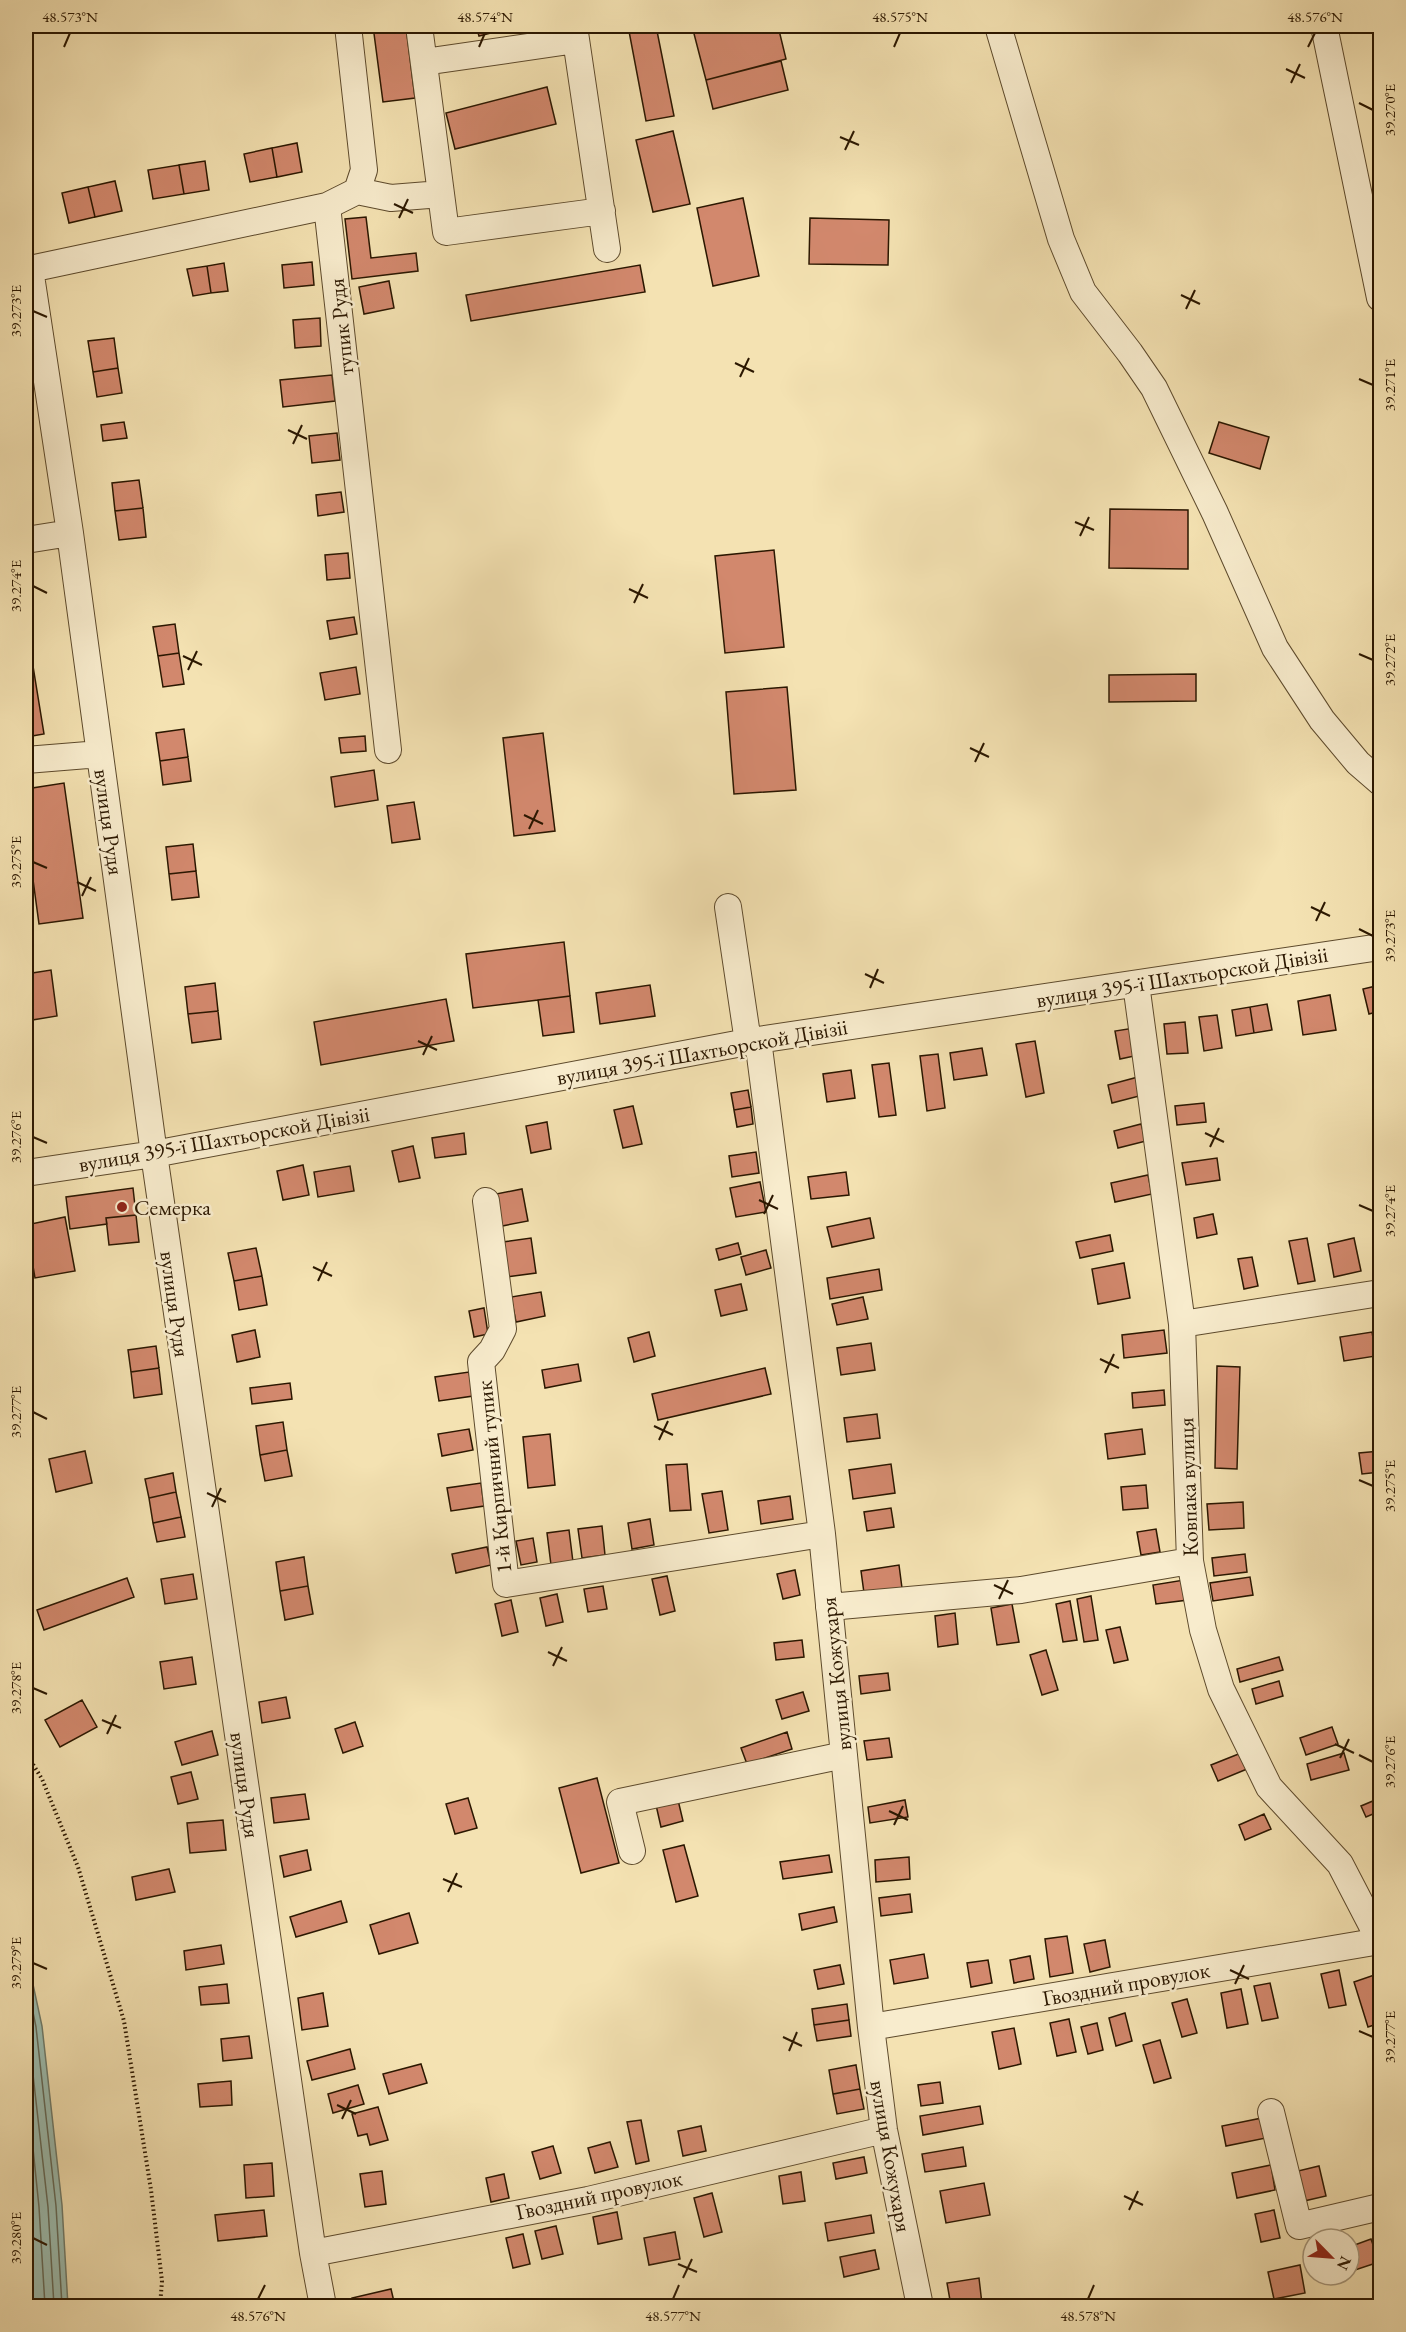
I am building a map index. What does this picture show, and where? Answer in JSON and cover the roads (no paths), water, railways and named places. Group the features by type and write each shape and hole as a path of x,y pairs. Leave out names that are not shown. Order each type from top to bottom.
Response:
{"street":[{"path":"348,26 364,170 357,191"},
{"path":"419,26 446,232 602,211"},
{"path":"998,26 1061,239 1083,292 1154,388 1215,513 1275,648 1322,720 1358,763 1380,782"},
{"path":"1324,26 1380,298"},
{"path":"424,62 575,33 607,249"},
{"path":"28,270 327,206 357,191 391,198 441,194"},
{"name":"тупик Рудя","path":"327,206 388,750"},
{"name":"вулиця Рудя","path":"28,270 70,533 154,1154 313,2253 323,2307"},
{"path":"26,540 70,533"},
{"path":"26,760 100,754"},
{"name":"вулиця Кожухаря","path":"728,908 753,1040 822,1534 871,2027 884,2130 920,2307"},
{"name":"вулиця 395-ї Шахтьорской Дівізіі","path":"26,1173 154,1154 753,1040 1380,947"},
{"name":"Ковпака вулиця","path":"1136,984 1182,1324 1190,1561 1203,1630 1221,1689 1269,1787 1340,1864 1380,1941"},
{"name":"1-й Кирпичний тупик","path":"486,1201 503,1329 492,1350 481,1362 506,1584 822,1534"},
{"path":"1182,1324 1380,1293"},
{"path":"829,1608 1021,1590 1190,1561"},
{"path":"632,1851 620,1802 844,1755"},
{"name":"Гвоздний провулок","path":"871,2027 1380,1941"},
{"path":"1271,2112 1299,2226 1380,2207"},
{"name":"Гвоздний провулок","path":"313,2253 588,2200 884,2130"}],"water":[{"path":"26,1952 42,2026 62,2205 68,2306 27,2306"}],"place":[{"name":"Семерка","path":"122,1207"}]}
